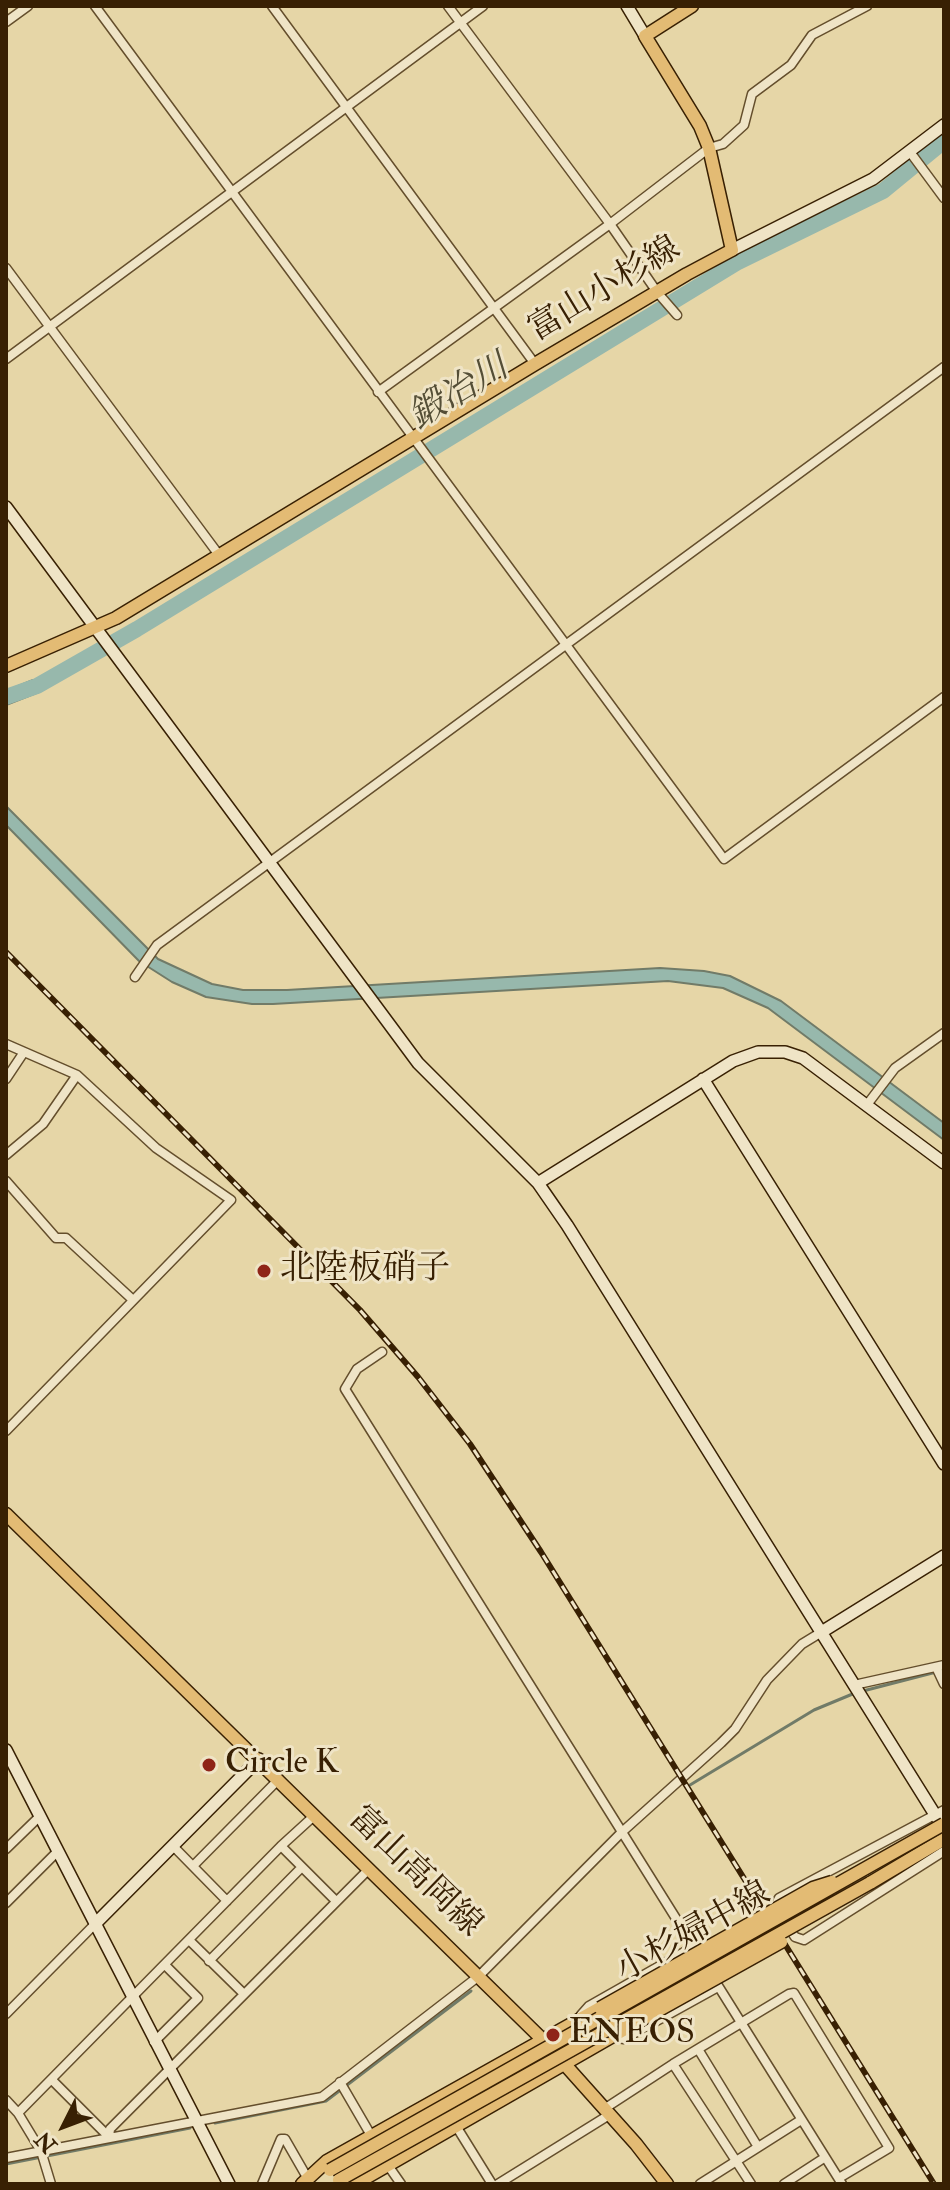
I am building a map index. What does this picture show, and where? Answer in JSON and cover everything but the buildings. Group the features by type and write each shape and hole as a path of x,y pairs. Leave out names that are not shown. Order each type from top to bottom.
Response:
{"main road":[{"path":"645,36 692,6"},
{"name":"富山小杉線","path":"6,666 98,632 116,618 414,441 535,364 660,295 732,250 709,148 700,126 645,36"},
{"name":"富山高岡線","path":"6,1514 543,2040 666,2184"},
{"name":"小杉婦中線","path":"305,2182 334,2178 866,1877 944,1827"},
{"name":"小杉婦中線","path":"866,1877 944,1839"},
{"path":"305,2182 327,2161 813,1888 866,1877"},
{"path":"355,2184 824,1918 866,1877"}],"street":[{"path":"6,22 28,6"},
{"path":"95,6 724,859 944,697"},
{"path":"272,6 535,364"},
{"path":"448,6 677,315"},
{"path":"6,359 483,6"},
{"path":"627,6 645,36"},
{"path":"378,392 610,224 709,148 723,144 744,125 752,94 791,65 812,35 867,6"},
{"path":"732,250 873,179 911,154 944,125"},
{"path":"911,154 944,198"},
{"path":"6,268 219,555"},
{"path":"135,977 154,949 269,862 944,367"},
{"path":"6,507 418,1063 538,1183 820,1633 939,1812 944,1827"},
{"path":"866,1106 895,1068 944,1033"},
{"path":"6,1044 77,1075 156,1148 231,1200 6,1431"},
{"path":"6,1079 24,1052"},
{"path":"538,1183 733,1061 758,1052 785,1052 803,1058 944,1163"},
{"path":"6,1155 43,1124 77,1075"},
{"path":"703,1079 944,1464"},
{"path":"6,1181 56,1238 66,1238 133,1300"},
{"path":"382,1352 357,1369 345,1389 622,1832 740,2023 801,2120 824,2158 840,2181 889,2148 794,1993 789,1994 740,2023 673,2064 495,2184 456,2126"},
{"path":"6,2158 322,2097 479,1976 622,1832 735,1729 767,1680 802,1644 944,1556"},
{"path":"854,1685 940,1666 944,1684"},
{"path":"6,1750 229,2184"},
{"path":"6,2014 259,1759"},
{"path":"193,1866 279,1779"},
{"path":"939,1812 779,1898 775,1906 795,1937 804,1940 944,1851"},
{"path":"18,2113 315,1815"},
{"path":"6,1849 40,1816"},
{"path":"173,1846 227,1901"},
{"path":"281,1846 336,1901"},
{"path":"6,1903 58,1851"},
{"path":"209,1961 302,1867"},
{"path":"109,2137 110,2129 368,1870"},
{"path":"189,1940 244,1994"},
{"path":"579,2019 589,2006 693,1947"},
{"path":"154,2042 198,1998 165,1965"},
{"path":"612,2037 624,2039 718,1987"},
{"path":"698,2049 758,2147"},
{"path":"673,2064 751,2184"},
{"path":"52,2080 109,2137"},
{"path":"340,2082 372,2137"},
{"path":"6,2100 18,2113 41,2151 51,2184"},
{"path":"700,2184 801,2120"},
{"path":"262,2184 281,2139 285,2139 305,2182"},
{"path":"784,2184 824,2158"},
{"path":"387,2164 401,2184"}],"water":[{"path":"33,680 39,692 6,705 6,691"},
{"path":"6,806 158,959 212,984 243,990 287,990 660,968 730,976 781,1001 944,1123 944,1140 768,1008 723,988 668,981 273,1004 206,997 172,982 139,961 6,825"}],"waterway":[{"name":"鍛冶川","path":"6,697 37,686 137,629 738,262 883,191 944,141"},
{"path":"863,1691 944,1670"},
{"path":"690,1785 814,1710 855,1693"},
{"path":"215,2123 326,2101 471,1991"},
{"path":"6,2164 190,2128"}],"railway":[{"path":"6,952 360,1310 470,1444 541,1552 934,2184"}],"place":[{"name":"北陸板硝子","path":"264,1271"},
{"name":"Circle K","path":"209,1765"},
{"name":"ENEOS","path":"553,2035"}]}
